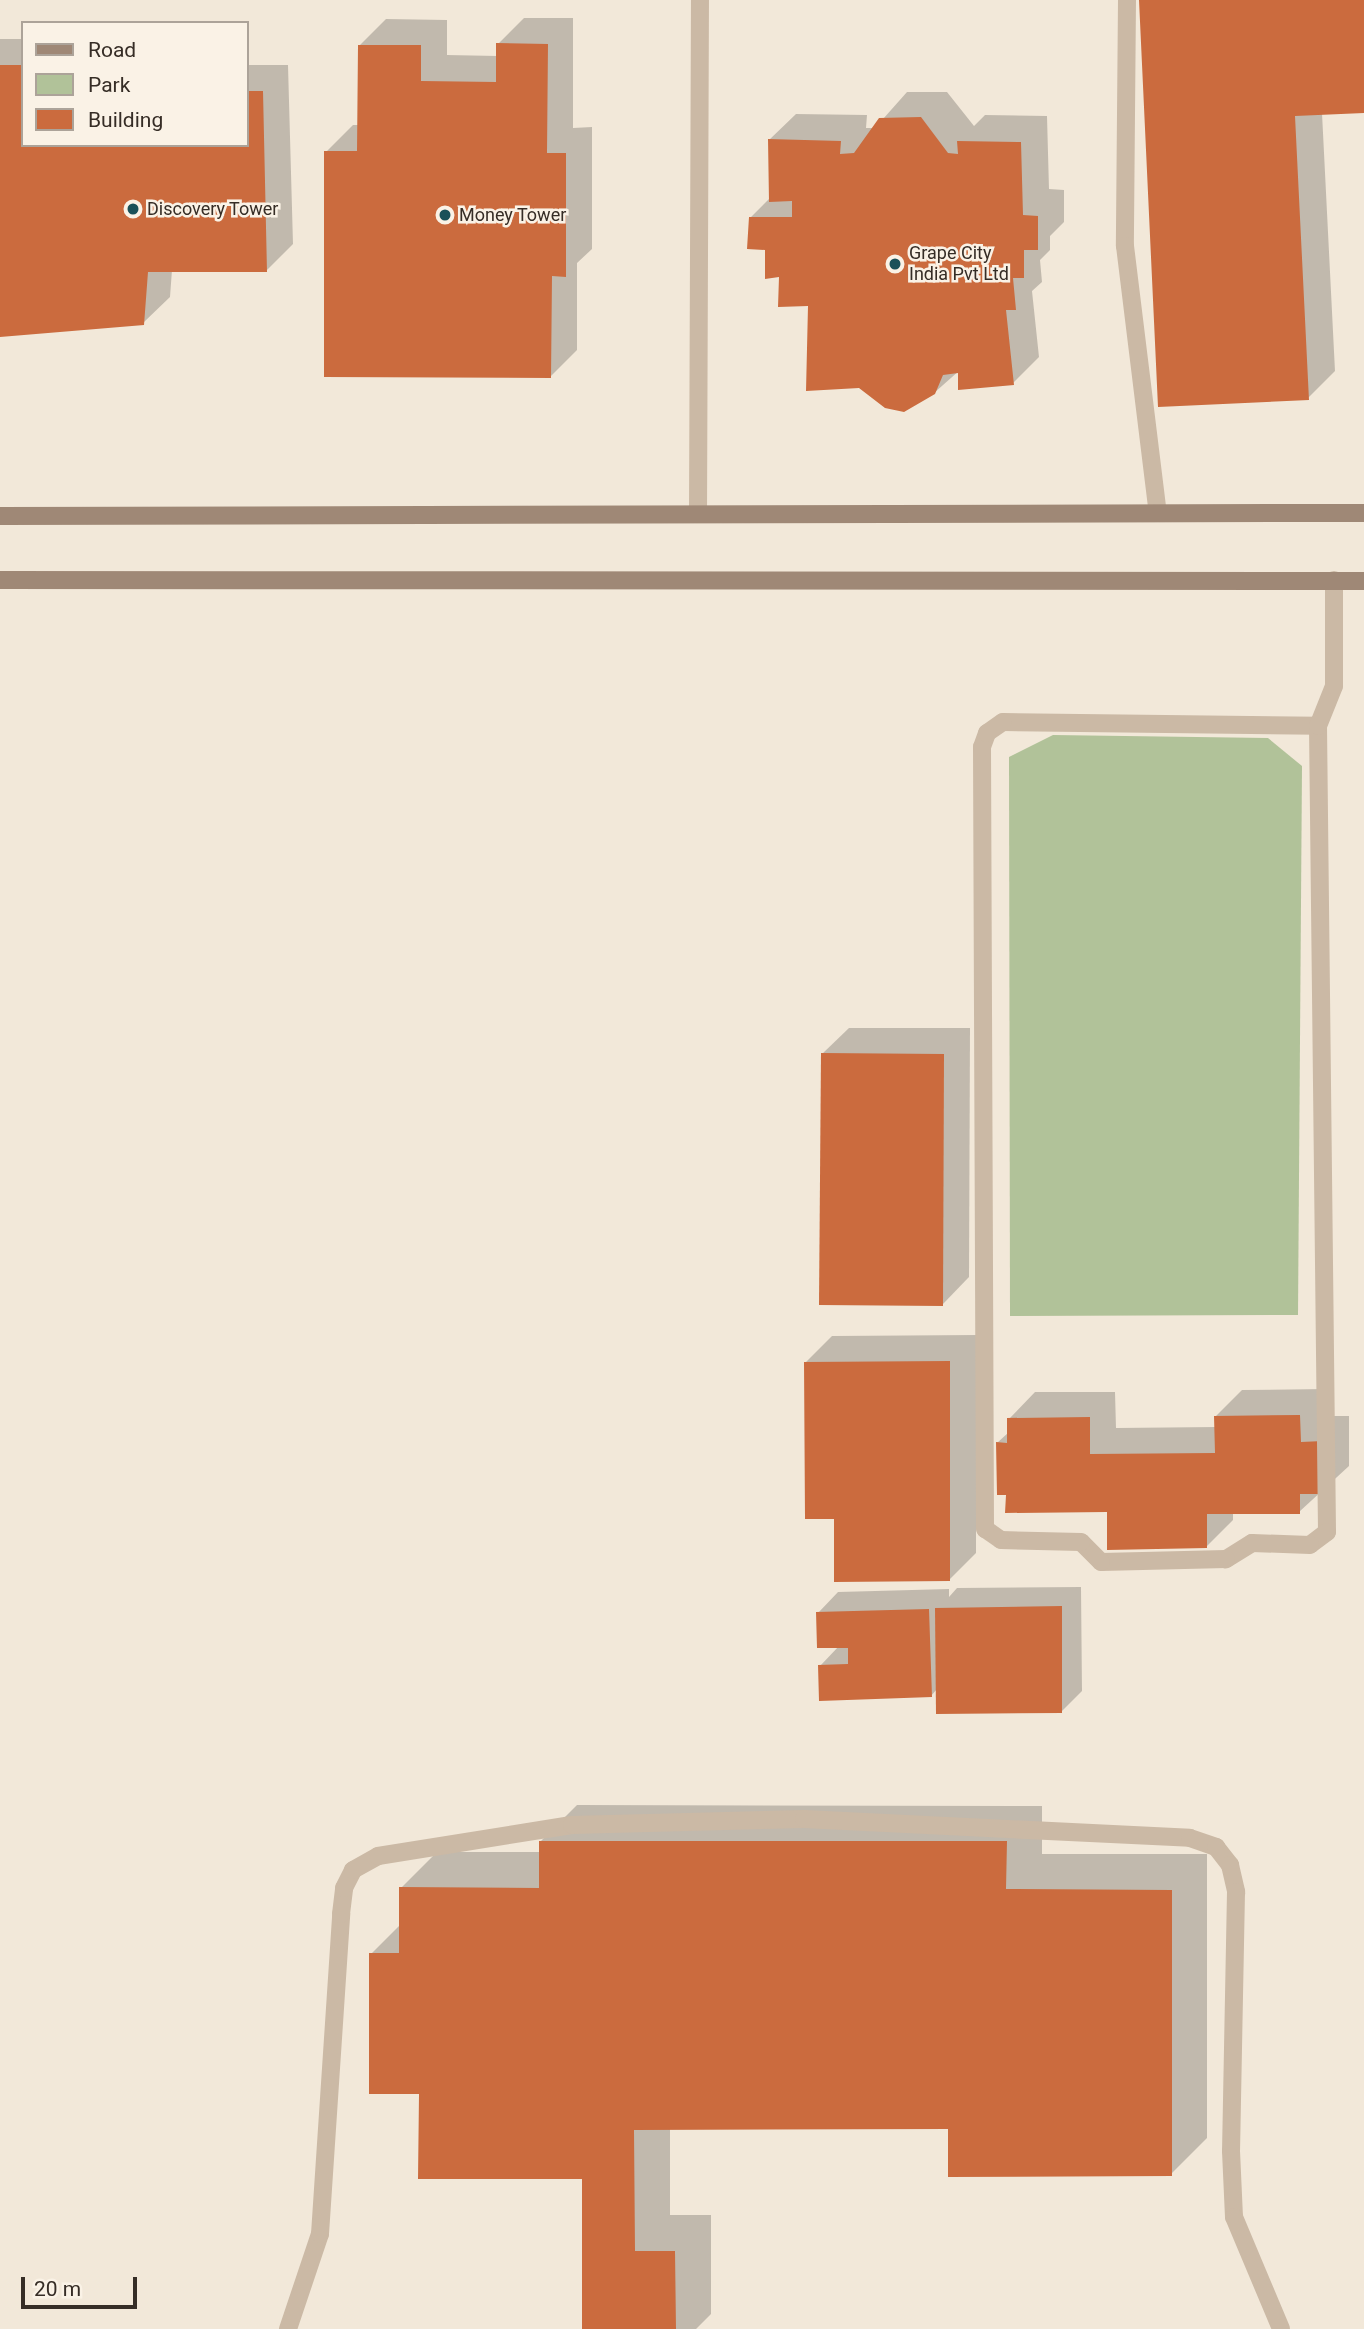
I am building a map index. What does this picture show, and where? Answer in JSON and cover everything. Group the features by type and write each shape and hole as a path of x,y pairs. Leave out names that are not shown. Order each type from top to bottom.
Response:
{"street":[{"path":"0,516 1364,513"},
{"path":"0,580 1364,580"}],"lane":[{"path":"698,514 700,0"},
{"path":"1127,0 1125,246 1158,513"},
{"path":"1318,726 1003,722 987,733 982,747 984,1504 985,1529 1001,1540 1081,1542 1101,1562 1226,1559 1252,1543 1310,1545 1327,1532 1318,726 1334,686 1334,580"},
{"path":"288,2329 320,2234 341,1914 344,1888 353,1870 378,1856 572,1825 804,1819 1190,1838 1216,1847 1230,1865 1236,1892 1231,2151 1234,2217 1281,2329"}],"green space":[{"path":"1053,735 1268,738 1302,766 1298,1315 1010,1316 1009,757"}],"building":[{"path":"1139,0 1364,0 1364,113 1295,116 1309,400 1158,407"},
{"name":"Money Tower","path":"496,43 548,44 547,153 566,153 566,277 552,276 551,378 324,377 324,151 357,151 358,45 421,45 421,81 496,82"},
{"name":"Discovery Tower","path":"0,65 21,65 21,147 248,147 248,91 263,91 267,272 148,272 144,325 0,337"},
{"name":"Grape City India Pvt Ltd","path":"921,117 948,153 958,154 957,141 1021,142 1023,215 1038,216 1038,250 1024,250 1024,278 1013,278 1016,310 1006,310 1014,385 958,390 958,373 943,375 935,394 904,412 885,408 859,388 806,391 808,306 778,307 779,277 765,279 765,250 747,249 749,217 792,217 792,201 769,202 768,139 841,141 840,154 854,153 879,118"},
{"path":"821,1053 944,1054 943,1306 819,1305"},
{"path":"950,1361 950,1581 834,1582 834,1519 805,1519 804,1362"},
{"path":"1300,1415 1301,1442 1323,1441 1323,1494 1300,1494 1300,1514 1207,1514 1207,1548 1107,1550 1107,1512 1005,1513 1006,1495 997,1495 996,1442 1007,1443 1007,1418 1090,1417 1090,1454 1215,1453 1214,1416"},
{"path":"1062,1606 1062,1713 936,1714 935,1608"},
{"path":"929,1609 932,1697 819,1701 818,1665 848,1664 848,1648 817,1648 816,1612"},
{"path":"539,1841 1007,1841 1006,1889 1172,1890 1172,2176 948,2177 948,2129 634,2130 635,2251 675,2251 676,2329 582,2329 582,2179 418,2179 419,2094 369,2094 369,1953 399,1953 399,1887 539,1888"}],"place":[{"name":"Discovery Tower","path":"133,209"},
{"name":"Money Tower","path":"445,215"},
{"name":"Grape City India Pvt Ltd","path":"895,264"}]}
